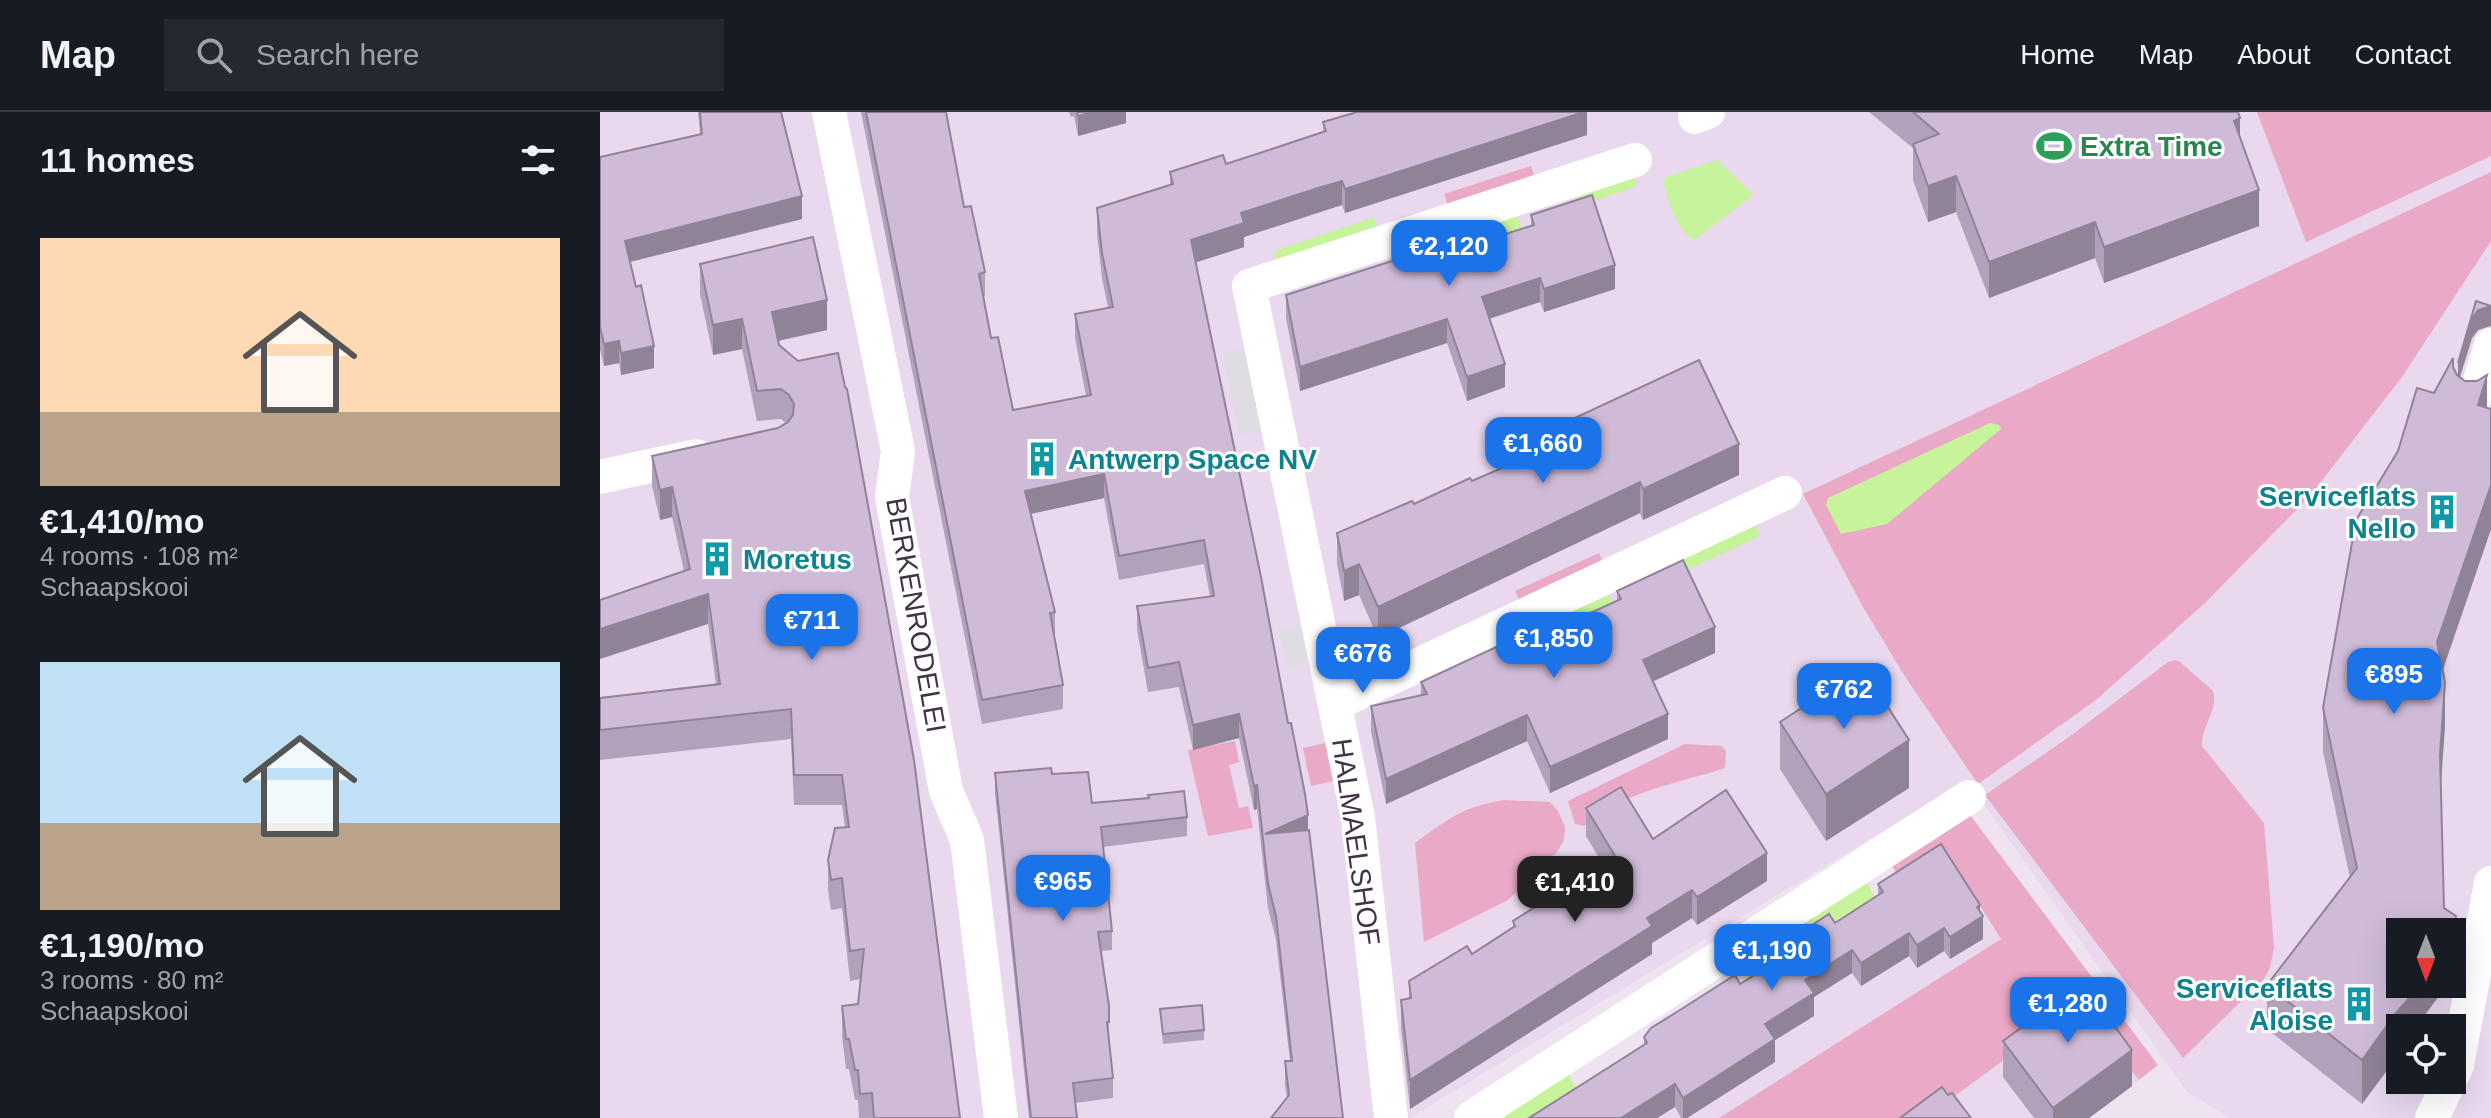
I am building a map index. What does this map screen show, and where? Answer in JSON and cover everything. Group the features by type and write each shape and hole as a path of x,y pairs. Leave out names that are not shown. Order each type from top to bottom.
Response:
{"street":[{"name":"BERKENRODELEI","path":"829,112 898,451 892,497 946,791 967,840 1001,1118"},
{"name":"HALMAELSHOF","path":"1391,1118 1358,818 1249,286 1635,160"},
{"path":"2472,406 2491,345"},
{"path":"600,477 731,448"},
{"path":"1335,704 1785,493"},
{"path":"1471,1118 1969,797"},
{"path":"2466,1017 2491,883"},
{"path":"2432,1118 2443,1094"}],"shaded area":[{"path":"600,112 2491,112 2491,1118 2230,1118 2187,1092 1967,780 1410,1118 600,1118"},
{"path":"2257,112 2491,112 2491,156 2306,242"},
{"path":"1717,160 1752,193 1751,197 1694,240 1677,222 1663,182 1666,177"},
{"path":"1531,166 1537,184 1450,212 1444,194"},
{"path":"2491,172 2491,241 2402,377 2310,496 2204,604 2096,700 1978,784 1904,675 1863,607 1803,494"},
{"path":"1515,211 1523,232 1407,269 1399,249"},
{"path":"1374,217 1378,234 1277,266 1274,251"},
{"path":"1249,348 1266,430 1239,435 1223,354"},
{"path":"1990,423 1999,425 2001,429 1887,524 1841,534 1826,505 1828,498"},
{"path":"1753,520 1760,536 1636,594 1629,579"},
{"path":"1599,553 1604,565 1521,603 1515,591"},
{"path":"1606,589 1613,604 1483,665 1475,650"},
{"path":"1305,625 1312,662 1287,667 1278,629"},
{"path":"2175,660 2213,691 2214,704 2202,746 2264,823 2274,947 2270,968 2263,980 2183,1058 1985,795 2069,737 2168,662"},
{"path":"1235,741 1239,762 1229,765 1239,808 1248,806 1253,828 1208,836 1188,750"},
{"path":"1329,742 1338,780 1311,786 1303,748"},
{"path":"1685,744 1722,746 1726,751 1725,768 1633,797 1599,814 1584,826 1575,824 1568,801"},
{"path":"1504,800 1550,802 1565,827 1564,840 1557,852 1508,900 1424,942 1415,843 1456,815"},
{"path":"1967,811 2158,1065 2139,1080 2080,1004 1925,1118 1719,1118 2001,939 1951,860 1906,888 1889,861"},
{"path":"1951,860 2001,939 1975,956 2080,1004 2139,1080 2089,1118 1547,1118"},
{"path":"1864,877 1875,897 1746,979 1734,961"},
{"path":"1565,1069 1576,1087 1528,1118 1488,1118"}],"building":[{"path":"700,112 781,112 802,196 625,241 636,287 641,285 654,346 621,353 619,341 604,344 600,327 600,157 702,134"},
{"path":"866,112 946,112 964,207 971,206 985,272 979,274 991,338 998,337 1013,410 1091,395 1075,314 1113,307 1097,208 1173,184 1170,172 1223,155 1226,164 1326,131 1323,122 1357,112 1584,112 1345,189 1342,181 1241,213 1244,223 1191,240 1308,815 1265,834 1309,830 1343,1118 1271,1118 1289,1095 1285,1061 1292,1061 1257,785 1254,786 1239,714 1193,725 1179,662 1148,668 1137,606 1214,596 1204,540 1119,556 1104,474 1025,491 1055,612 1050,613 1063,685 982,700"},
{"path":"1913,112 2238,112 2240,118 2234,121 2259,190 2104,247 2095,222 1989,262 1956,176 1928,186 1913,144 1939,134"},
{"path":"1592,195 1615,265 1544,289 1540,278 1482,297 1505,364 1467,377 1447,319 1300,367 1286,295 1420,252 1423,260 1534,225 1531,215"},
{"path":"813,237 827,300 772,312 779,345 798,361 838,353 847,389 914,760 960,1118 874,1118 872,1093 860,1094 858,1070 855,1070 849,1039 846,1039 842,1006 858,1004 864,949 850,951 842,878 831,880 828,860 835,828 849,827 842,775 794,775 791,709 600,730 600,698 720,684 708,594 600,629 600,600 690,569 672,487 660,490 652,456 778,428 793,415 794,404 781,389 757,391 742,319 713,325 700,264"},
{"path":"2476,301 2491,306 2478,310 2472,319 2458,363"},
{"path":"2453,358 2457,375 2465,381 2477,381 2487,375 2478,405 2491,409 2491,485 2437,642 2445,682 2440,755 2444,908 2456,916 2386,918 2386,998 2409,998 2395,1014 2386,1014 2386,1027 2362,1060 2267,985 2357,868 2323,708 2356,520 2398,451 2417,388 2434,393"},
{"path":"1699,360 1739,444 1643,489 1640,482 1378,607 1359,564 1344,571 1337,533 1412,501 1414,504 1470,478 1472,481 1569,439 1562,424"},
{"path":"1683,560 1715,627 1643,660 1668,714 1550,767 1527,715 1386,779 1371,706 1427,694 1421,682 1496,647 1499,655 1621,599 1617,591"},
{"path":"1863,668 1909,740 1826,794 1780,722"},
{"path":"1051,768 1052,774 1088,772 1092,803 1149,798 1148,795 1184,791 1187,817 1101,827 1112,931 1098,932 1109,1006 1107,1022 1113,1078 1073,1083 1077,1118 1031,1118 995,773"},
{"path":"1621,787 1653,839 1726,790 1767,853 1697,897 1692,890 1647,918 1652,926 1410,1080 1401,1000 1411,998 1409,981 1467,946 1472,954 1515,926 1513,921 1562,890 1565,893 1618,861 1586,808"},
{"path":"1941,844 1980,905 1977,907 1983,916 1950,937 1944,928 1917,945 1909,933 1861,963 1852,950 1805,980 1814,993 1765,1024 1775,1039 1683,1098 1675,1084 1621,1118 1529,1118 1647,1043 1644,1037 1651,1028 1735,975 1740,984 1788,953 1782,945 1829,914 1835,923 1883,892 1878,884"},
{"path":"2083,983 2132,1050 2053,1108 2003,1041"},
{"path":"1202,1005 1204,1030 1163,1034 1160,1009"},
{"path":"1942,1087 1948,1095 1952,1093 1971,1118 1900,1118"}],"waterway":[{"path":"1581,200 1631,183"}],"place":[{"name":"Extra Time","path":"2054,146"},
{"name":"Antwerp Space NV","path":"1042,459"},
{"name":"Serviceflats Nello","path":"2442,512"},
{"name":"Moretus","path":"717,559"},
{"name":"Serviceflats Aloise","path":"2359,1004"}]}
